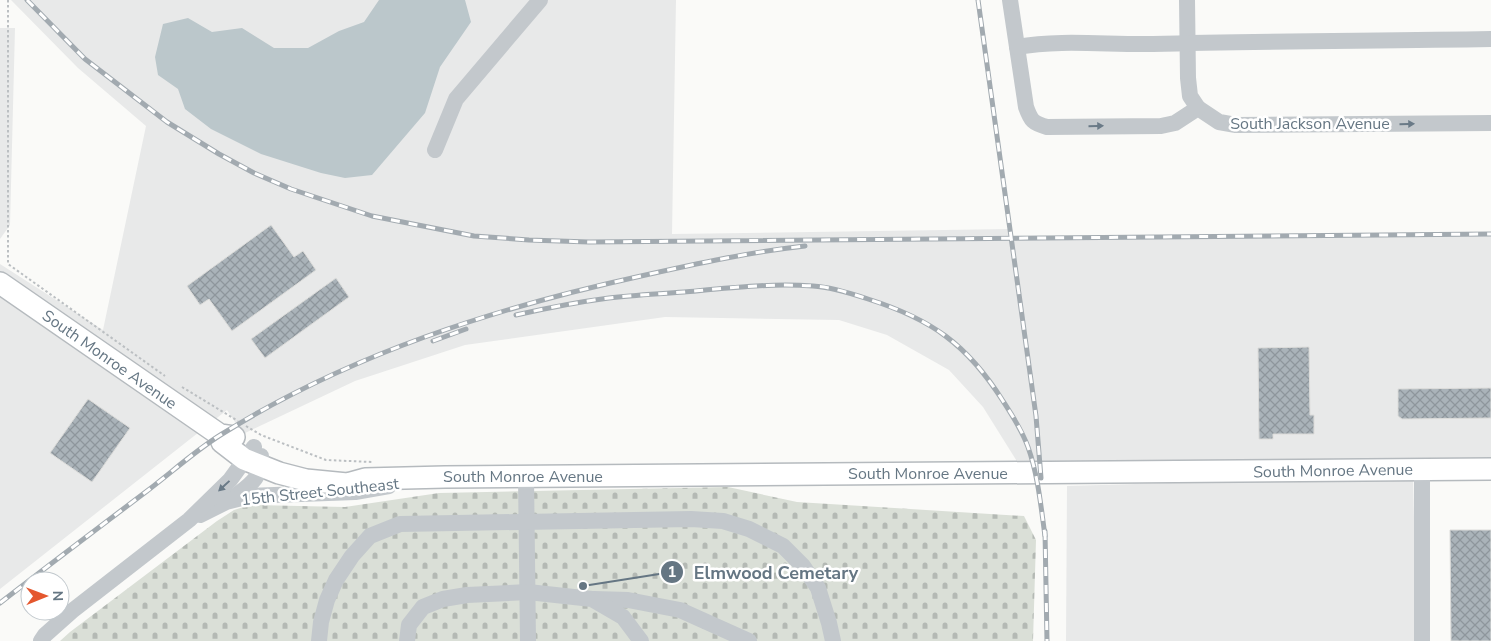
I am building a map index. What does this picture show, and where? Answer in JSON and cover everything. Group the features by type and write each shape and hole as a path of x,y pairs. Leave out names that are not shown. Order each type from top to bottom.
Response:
{"main road":[{"name":"South Monroe Avenue","path":"0,282 220,435 222,442 255,456 279,472 306,480 347,484 368,470 445,476 526,476 1491,469"}],"street":[{"path":"435,150 456,99 540,0"},
{"path":"1010,0 1026,107 1030,118 1036,124 1047,127 1160,126 1175,123 1198,108 1190,96 1188,78 1187,0"},
{"path":"1017,47 1066,44 1491,39"},
{"name":"South Jackson Avenue","path":"1198,108 1219,122 1236,126 1491,123"},
{"path":"41,641 45,635 72,611 189,520 255,456"},
{"name":"15th Street Southeast","path":"189,520 226,502 257,478 255,456"},
{"path":"1422,469 1422,641"},
{"name":"15th Street Southeast","path":"226,502 250,496 355,492 445,476"},
{"path":"526,476 528,641"},
{"path":"319,641 321,622 327,600 336,580 352,556 370,536 400,524 691,519 723,521 750,529 783,546 803,566 818,588 833,641"},
{"path":"407,641 409,625 423,607 443,599 467,595 528,592 592,599 628,600 680,610 749,641"},
{"path":"592,599 623,617 641,641"}],"path":[{"path":"8,0 8,264 171,380"},
{"path":"179,386 261,435 326,460 368,470"}],"shaded area":[{"path":"11,0 676,0 672,234 1010,229 1011,238 1491,234 1491,461 1018,463 983,407 949,370 887,335 839,320 665,317 465,345 355,381 243,434 227,410 23,571 20,571 20,573 0,589 0,264 103,330 146,126 78,68"},
{"path":"379,0 465,0 471,22 440,67 425,113 372,175 345,178 321,173 261,154 211,129 185,109 178,89 158,75 155,57 163,24 188,18 212,32 242,28 274,48 308,48 339,31 364,22"},
{"path":"0,28 15,28 10,225 0,239"},
{"path":"1413,476 1417,641 1066,641 1067,486"}],"green space":[{"path":"728,487 797,502 1024,516 1036,540 1033,641 60,641 217,521 234,510 250,505 345,507 439,493"}],"building":[{"path":"271,225 294,257 303,251 316,270 232,331 209,299 200,305 187,286"},
{"path":"336,278 349,297 265,358 251,339"},
{"path":"1309,347 1310,415 1314,415 1314,434 1273,434 1273,439 1259,439 1258,348"},
{"path":"1491,388 1491,418 1402,419 1398,416 1398,389"},
{"path":"88,399 130,428 92,482 50,453"},
{"path":"1450,530 1491,530 1491,641 1451,641"}],"railway":[{"path":"27,0 85,59 167,122 254,173 291,189 372,216 474,236 589,242 1491,234"},
{"path":"978,0 1036,416 1041,478"},
{"path":"0,603 212,440 321,380 372,357 478,319 586,289 702,263 805,246"},
{"path":"516,315 562,305 609,298 781,285 834,289 911,315 946,336 976,364 1017,423 1028,447 1034,469 1045,536"},
{"path":"433,341 466,329"},
{"path":"1045,531 1047,641"}],"place":[{"name":"Elmwood Cemetary","path":"583,586"}]}
